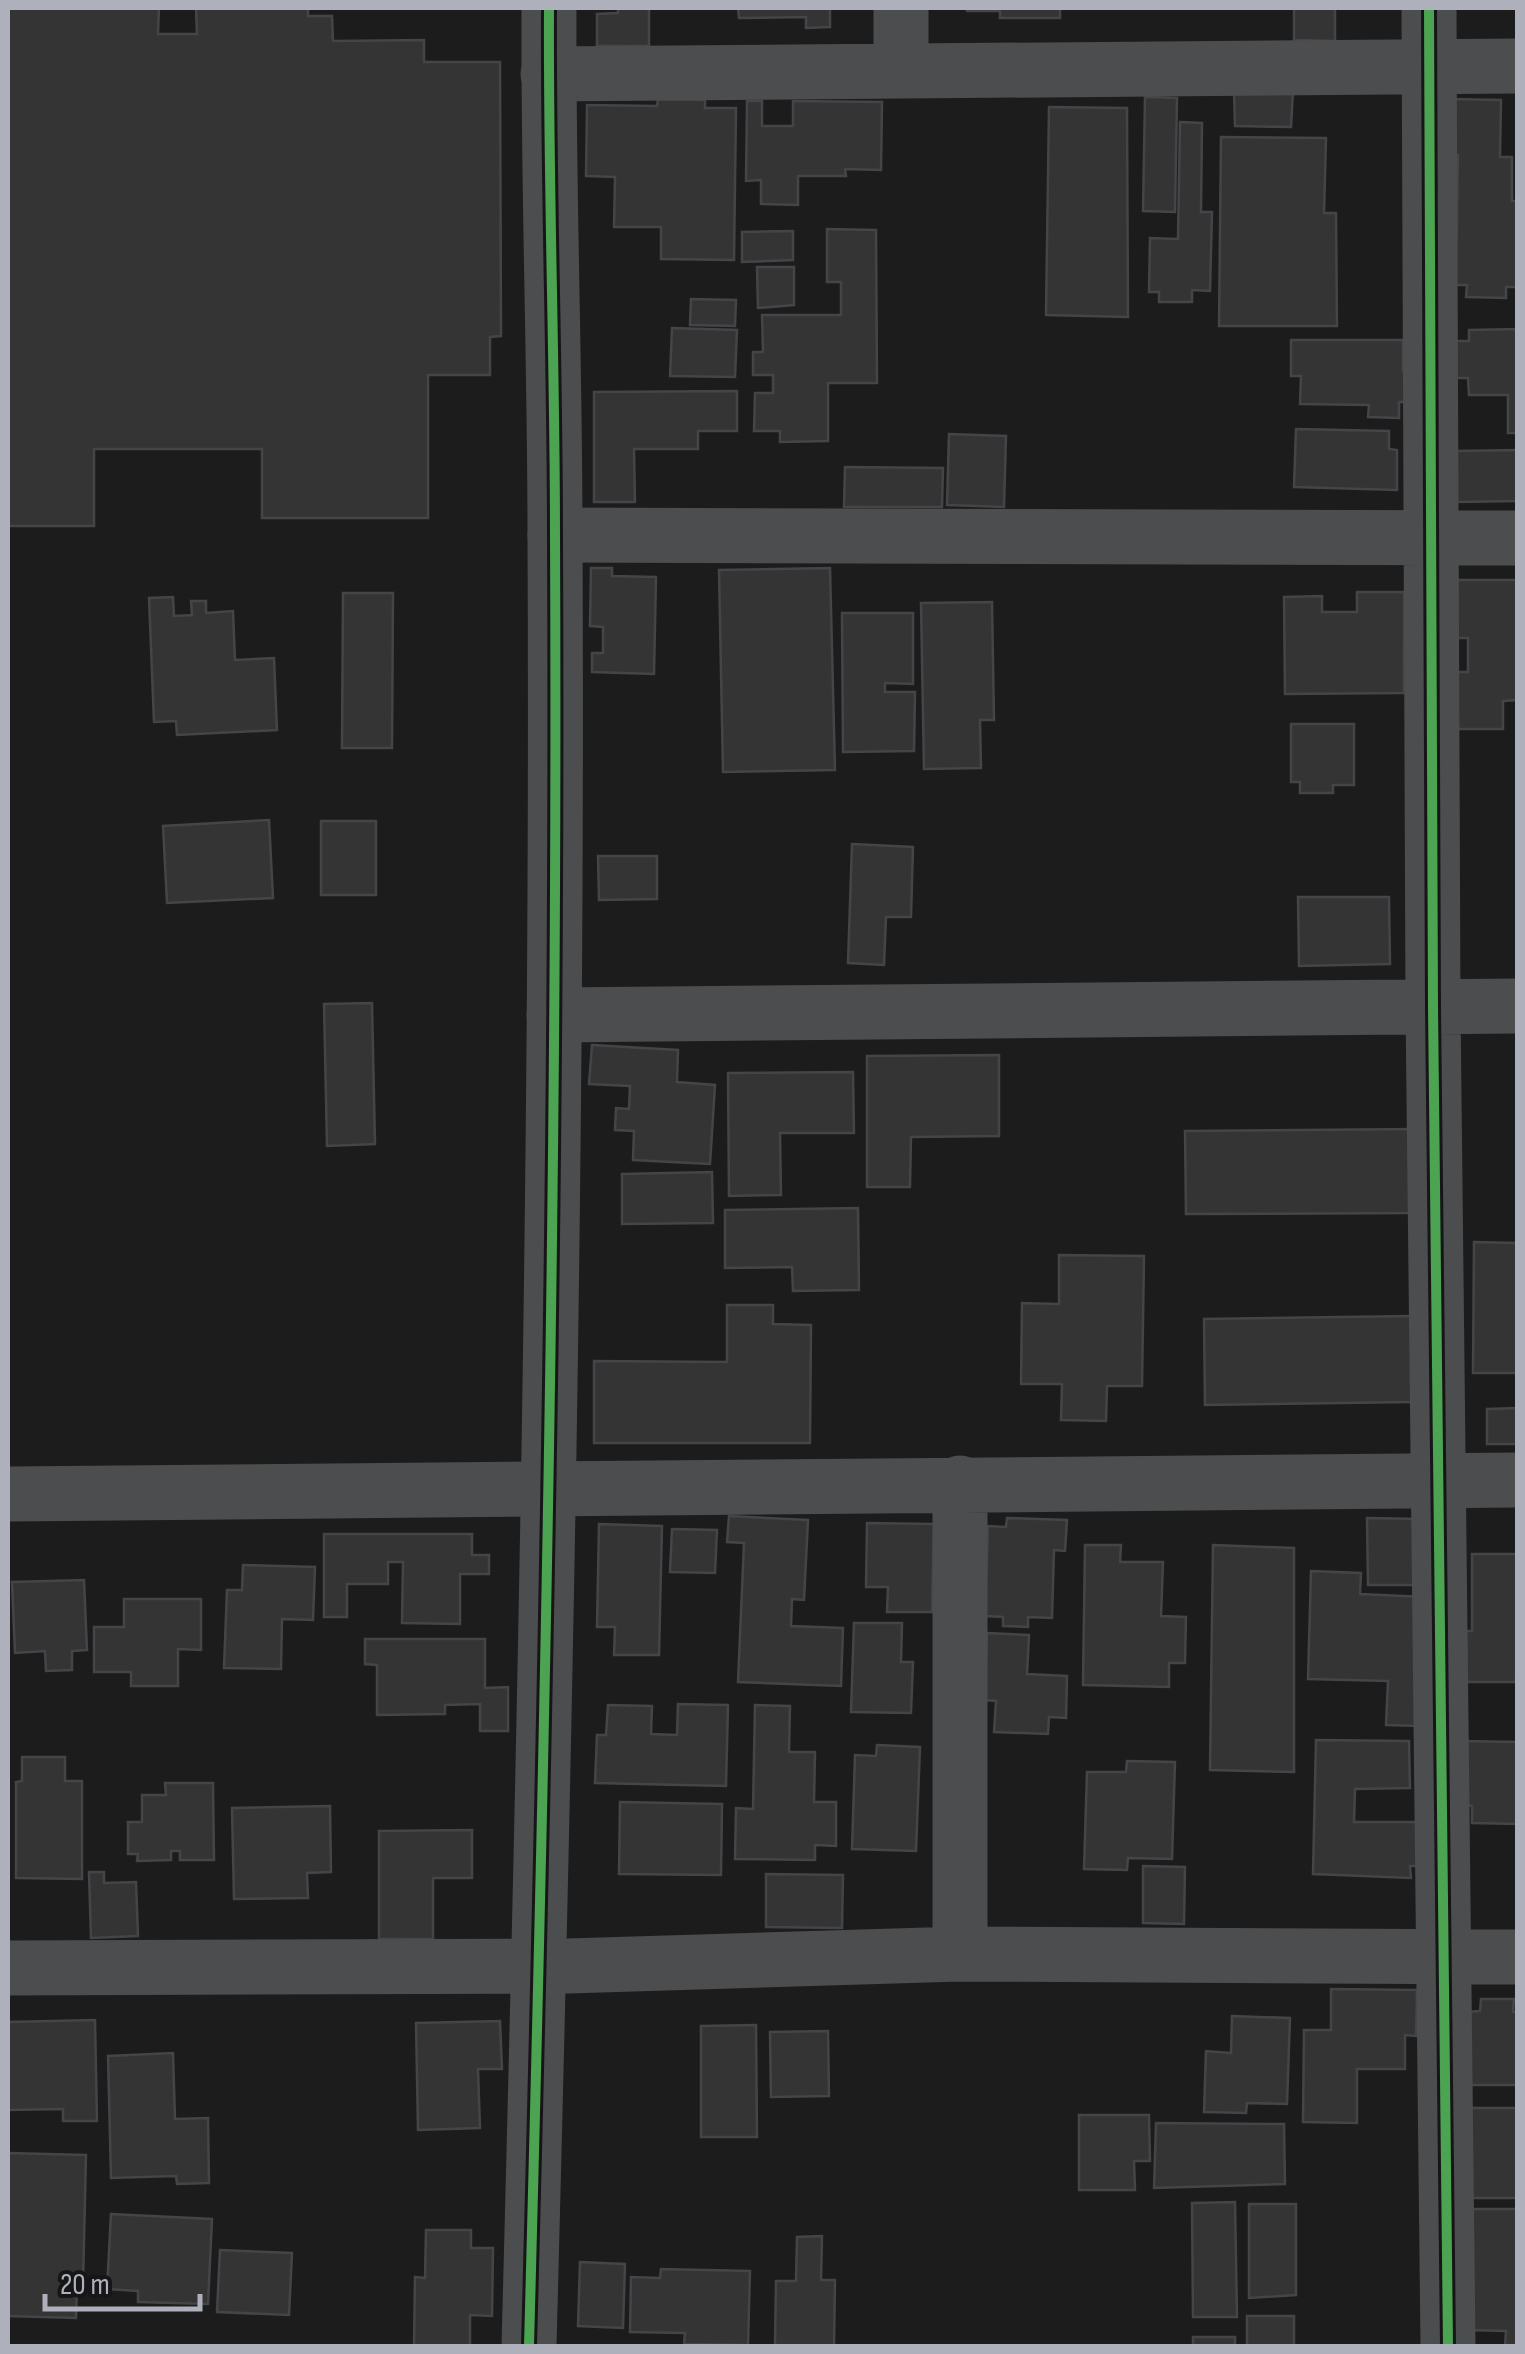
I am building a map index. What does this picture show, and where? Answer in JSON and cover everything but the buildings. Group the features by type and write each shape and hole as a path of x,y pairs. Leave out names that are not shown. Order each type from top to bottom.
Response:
{"street":[{"path":"530,2346 549,1488 554,1016 556,535 548,8"},
{"path":"900,8 901,70"},
{"path":"1428,8 1433,1007 1448,2346"},
{"path":"548,74 1518,66"},
{"path":"556,535 1518,538"},
{"path":"554,1016 1518,1006"},
{"path":"8,1494 1518,1480"},
{"path":"960,1483 960,1954"},
{"path":"8,1968 568,1966 960,1954 1518,1957"}],"cycle path":[{"path":"529,2346 545,1668 554,989 555,470 549,8"},
{"path":"1429,8 1433,1007 1448,2346"}]}
